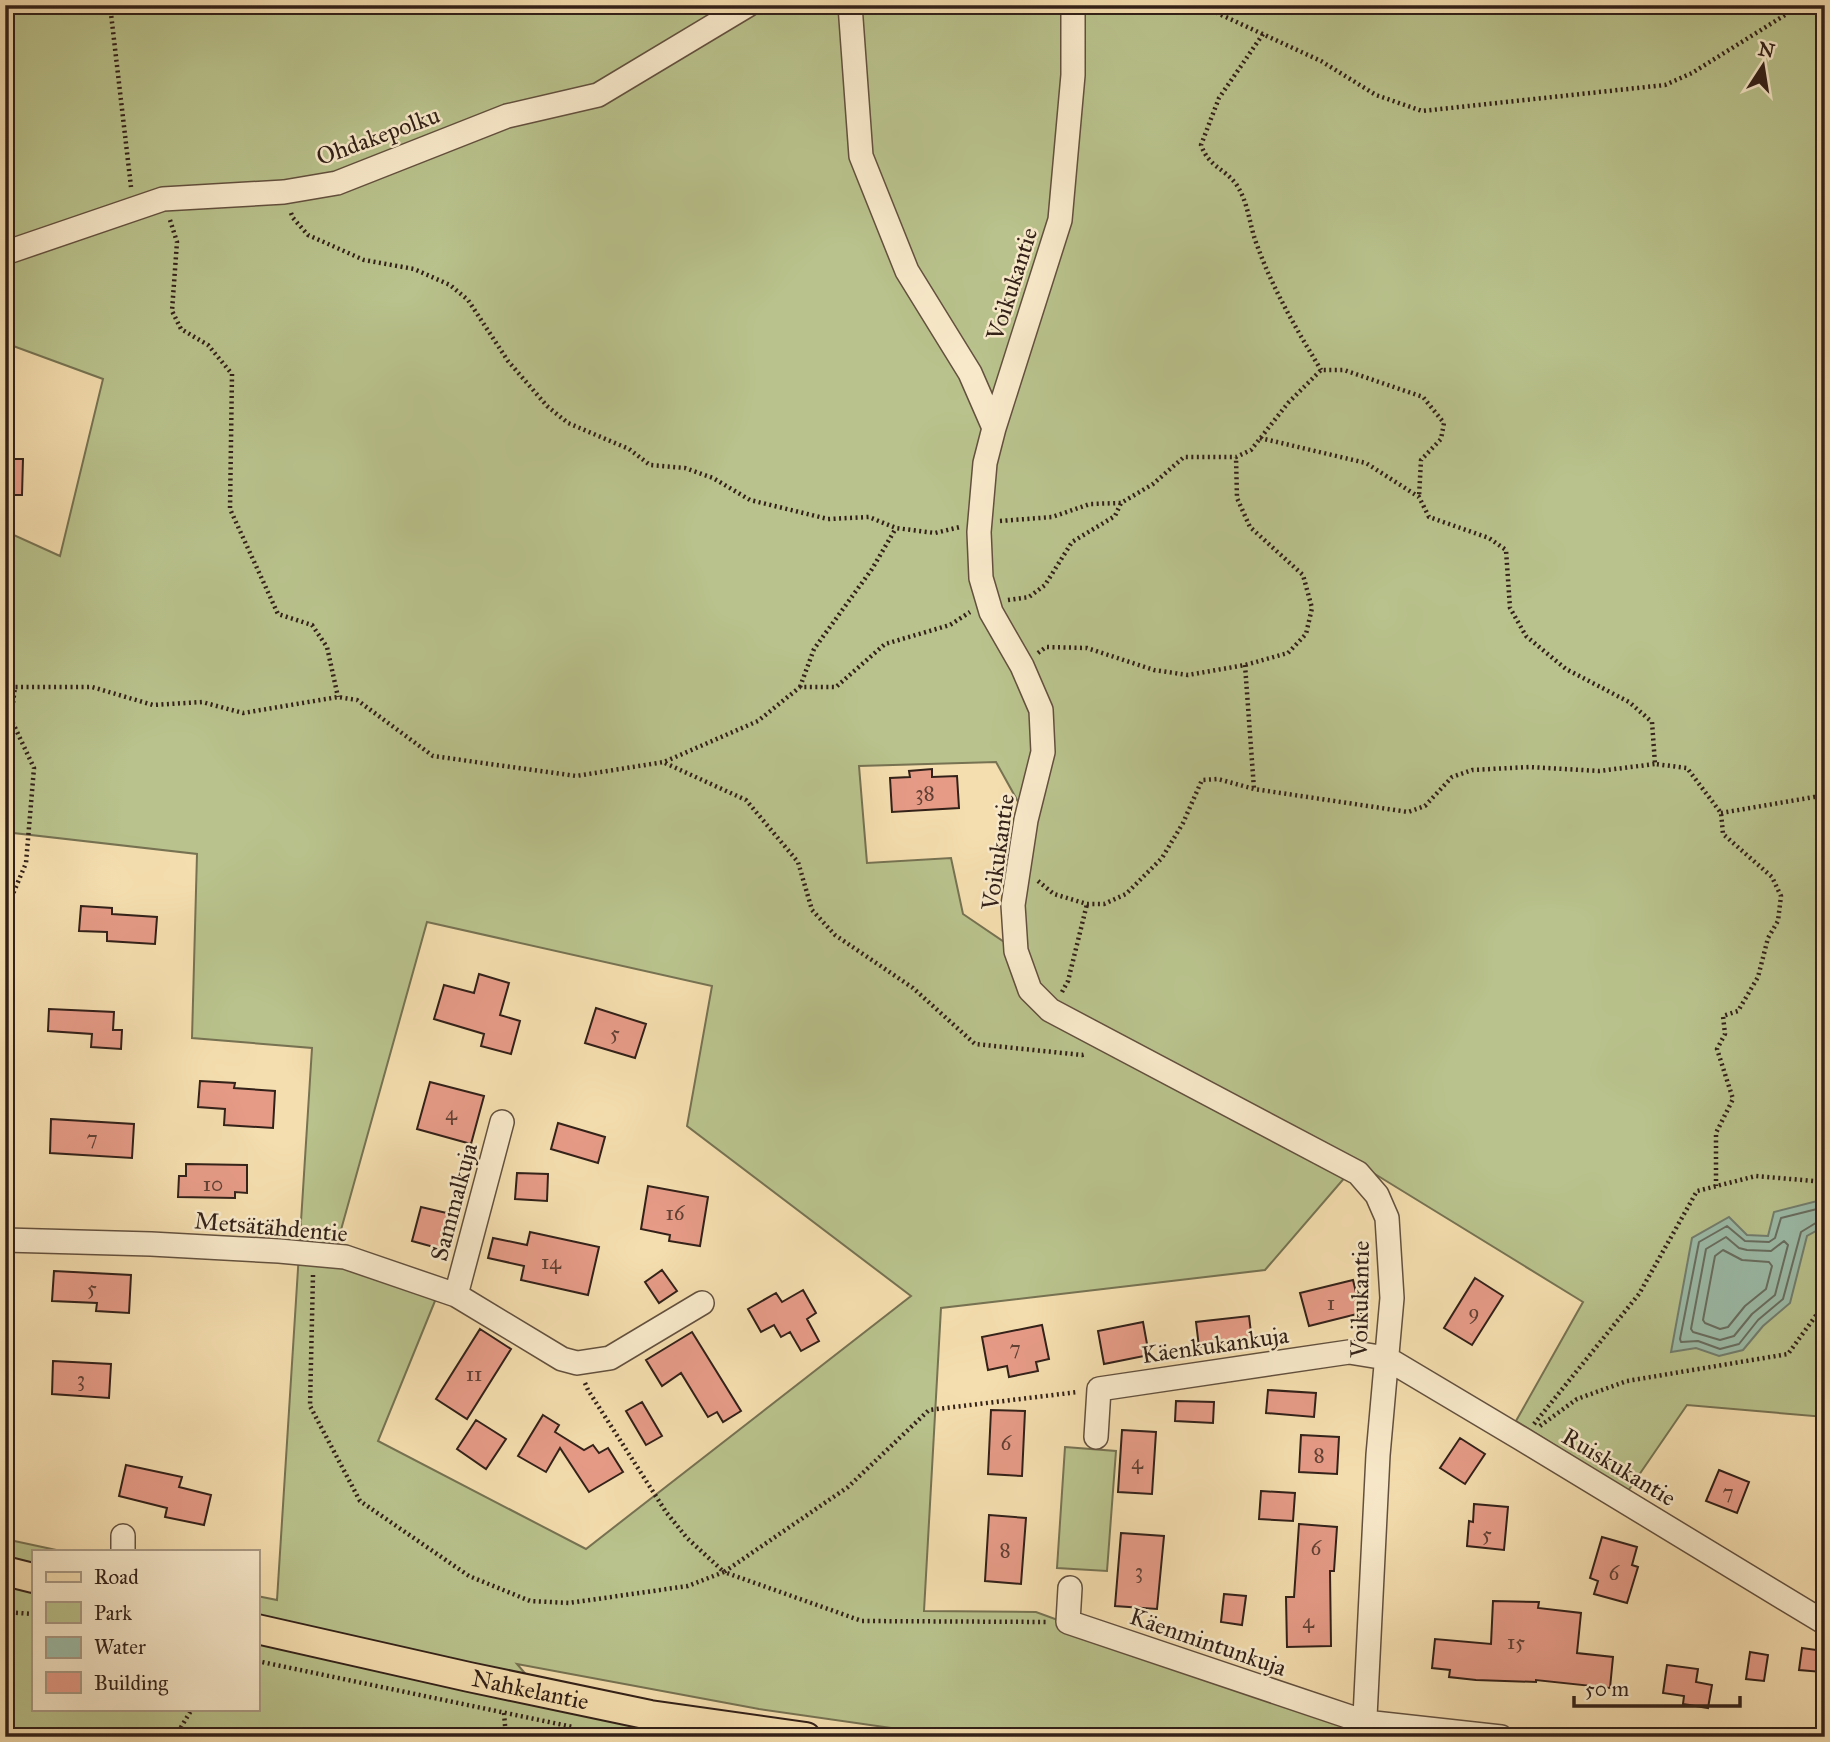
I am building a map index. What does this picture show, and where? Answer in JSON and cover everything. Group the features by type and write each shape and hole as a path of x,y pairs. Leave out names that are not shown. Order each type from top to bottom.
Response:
{"main road":[{"path":"5,1571 32,1578"},
{"name":"Nahkelantie","path":"259,1629 469,1678 650,1715 806,1737"}],"street":[{"name":"Ohdakepolku","path":"5,253 163,199 284,192 337,183 507,116 598,95 748,5"},
{"path":"850,5 860,156 907,271 970,373 994,428"},
{"name":"Voikukantie","path":"1073,5 1073,75 1060,220 994,428 985,463 980,523 981,578 991,612 1022,666 1041,710 1043,752 1026,820 1013,905 1016,951 1030,990 1050,1010 1358,1173 1377,1195 1387,1218 1392,1298 1378,1455 1365,1730"},
{"name":"Sammalkuja","path":"456,1295 502,1122"},
{"name":"Metsätähdentie","path":"5,1240 151,1244 345,1257 456,1295 562,1359 577,1363"},
{"path":"577,1363 610,1358 702,1303"},
{"name":"Käenkukankuja","path":"1099,1389 1349,1352 1386,1358"},
{"name":"Ruiskukantie","path":"1386,1358 1825,1623"},
{"path":"1096,1437 1099,1389"},
{"path":"1068,1622 1070,1588"},
{"name":"Käenmintunkuja","path":"1068,1622 1365,1730 1500,1737"}],"path":[{"path":"110,5 134,209"},
{"path":"1208,5 1215,12 1321,61 1376,95 1422,111 1665,85 1692,73 1801,5"},
{"path":"1263,34 1219,98 1200,145 1205,157 1236,184 1248,211 1256,244 1284,308 1321,370"},
{"path":"284,192 293,218 308,235 364,260 414,269 450,285 468,300 509,361 547,406 568,424 629,449 650,464 685,468 713,478 750,500 828,519 869,517 896,528 936,533 980,523 1052,517 1090,504 1121,503 1153,484 1184,457 1236,457 1251,450 1288,402 1321,370 1344,370 1423,397 1444,423 1441,439 1421,460 1419,497 1429,517 1489,538 1506,550 1510,608 1526,636 1566,669 1629,702 1653,722 1655,764"},
{"path":"163,199 177,242 172,310 181,329 208,345 232,374 230,509 278,614 312,625 327,647 338,697"},
{"path":"1259,438 1366,463 1419,497"},
{"path":"1022,666 1046,647 1087,648 1154,670 1188,676 1288,653 1307,634 1312,608 1303,575 1250,527 1237,498 1236,457"},
{"path":"800,687 836,687 885,645 950,625 988,602 1029,597 1045,585 1072,542 1115,516 1121,503"},
{"path":"5,684 15,687 92,687 153,705 202,702 243,713 338,697 357,700 433,756 576,776 664,762 758,721 800,687 814,649 872,569 896,528"},
{"path":"1245,665 1254,789"},
{"path":"5,913 26,863 34,768 11,719 15,687"},
{"path":"664,762 746,800 798,862 812,910 835,935 913,988 975,1044 1082,1055 1103,1050 1109,1042"},
{"path":"1019,864 1054,894 1087,904 1104,904 1126,894 1162,858 1183,822 1202,780 1218,779 1254,789 1408,812 1425,806 1452,777 1472,770 1529,767 1599,771 1655,764 1687,768 1721,813 1723,834 1772,877 1781,897 1778,921 1768,938 1758,978 1738,1011 1723,1016 1726,1034 1717,1049 1733,1099 1716,1133 1716,1186"},
{"path":"1721,813 1825,797"},
{"path":"1050,1010 1068,981 1087,904"},
{"path":"1522,1438 1639,1294 1697,1191 1756,1176 1825,1182"},
{"path":"313,1254 310,1406 360,1501 469,1576 530,1601 569,1603 688,1586 724,1572 848,1487 929,1410 1099,1389"},
{"path":"1522,1438 1577,1399 1627,1381 1788,1354 1825,1303"},
{"path":"577,1363 587,1390 666,1512 687,1538 724,1572 862,1621 1068,1622"},
{"path":"5,1612 32,1614"},
{"path":"259,1661 583,1729"},
{"path":"175,1737 191,1710"},
{"path":"504,1713 506,1737"}],"green space":[{"path":"5,5 1065,5 1065,74 1053,218 971,532 1035,712 1038,751 1021,807 996,762 859,766 867,863 951,858 963,914 1007,944 1021,991 1347,1175 1265,1270 941,1308 924,1611 1036,1612 1353,1728 1353,1737 954,1737 759,1709 517,1664 553,1706 729,1737 5,1737 5,1539 56,1550 32,1550 32,1710 259,1710 259,1596 277,1600 312,1048 192,1038 197,854 5,832 5,531 60,556 103,379 5,343","holes":["427,922 712,986 687,1126 911,1296 586,1549 378,1441 437,1296 332,1262"]},
{"path":"1080,5 1825,5 1825,1417 1687,1405 1628,1491 1516,1421 1583,1302 1357,1163 1057,1007 1035,986 1023,950 1021,904 1050,752 987,578 994,463 1068,221"},
{"path":"1065,1447 1116,1451 1107,1571 1057,1568"}],"water":[{"path":"1825,1199 1825,1226 1807,1236 1790,1303 1763,1326 1743,1350 1719,1356 1696,1348 1671,1352 1692,1238 1729,1217 1747,1235 1768,1236 1774,1212"}],"building":[{"path":"5,459 23,459 22,495 5,495"},
{"path":"932,769 932,777 957,776 959,808 892,812 890,778 910,777 909,771"},
{"path":"81,906 112,908 112,914 157,917 155,944 107,941 107,932 79,931"},
{"path":"479,974 509,983 500,1015 520,1021 511,1054 481,1046 484,1034 434,1019 444,985 474,993"},
{"path":"596,1008 646,1024 635,1058 585,1043"},
{"path":"49,1009 114,1012 113,1030 122,1030 121,1049 91,1047 92,1034 48,1031"},
{"path":"200,1081 235,1083 234,1088 275,1091 273,1128 224,1125 225,1109 198,1107"},
{"path":"430,1082 484,1096 471,1144 417,1129"},
{"path":"51,1119 134,1124 132,1158 50,1153"},
{"path":"558,1123 605,1137 598,1163 551,1149"},
{"path":"186,1164 247,1165 247,1193 235,1192 235,1198 178,1197 179,1176 186,1176"},
{"path":"517,1173 548,1174 547,1201 515,1199"},
{"path":"648,1186 708,1197 700,1246 669,1241 670,1235 641,1229"},
{"path":"421,1207 451,1214 441,1249 412,1241"},
{"path":"530,1232 599,1247 588,1295 521,1280 524,1266 488,1258 493,1238 527,1245"},
{"path":"662,1270 677,1291 659,1303 645,1282"},
{"path":"54,1271 131,1275 129,1313 96,1311 97,1303 52,1301"},
{"path":"1475,1278 1503,1296 1472,1345 1444,1328"},
{"path":"1353,1280 1361,1313 1309,1326 1300,1293"},
{"path":"803,1290 816,1313 807,1319 819,1341 801,1351 790,1332 781,1337 774,1325 761,1332 748,1309 776,1293 782,1302"},
{"path":"1249,1316 1252,1341 1199,1347 1196,1322"},
{"path":"1143,1322 1149,1355 1104,1364 1098,1331"},
{"path":"1042,1325 1049,1359 1036,1362 1038,1371 1009,1377 1007,1366 988,1370 982,1337"},
{"path":"480,1329 511,1349 467,1419 436,1399"},
{"path":"692,1332 741,1411 723,1422 717,1412 708,1417 681,1373 662,1386 646,1360"},
{"path":"53,1361 111,1364 109,1398 52,1394"},
{"path":"1268,1390 1316,1393 1314,1417 1266,1413"},
{"path":"1176,1401 1214,1402 1213,1423 1175,1421"},
{"path":"642,1402 662,1436 646,1445 626,1411"},
{"path":"991,1410 1025,1411 1022,1476 988,1474"},
{"path":"543,1415 559,1425 555,1432 584,1450 593,1445 599,1453 608,1448 623,1472 589,1492 560,1448 546,1472 518,1456"},
{"path":"476,1420 506,1439 486,1469 457,1449"},
{"path":"1122,1430 1156,1432 1152,1494 1118,1492"},
{"path":"1301,1435 1339,1437 1337,1474 1299,1472"},
{"path":"1460,1438 1485,1454 1465,1484 1440,1468"},
{"path":"126,1465 182,1477 179,1487 211,1495 204,1525 165,1517 167,1508 119,1496"},
{"path":"1719,1470 1749,1482 1737,1513 1706,1501"},
{"path":"1261,1491 1295,1493 1293,1521 1259,1519"},
{"path":"1474,1504 1508,1507 1504,1550 1467,1546 1469,1521 1473,1522"},
{"path":"989,1515 1026,1518 1021,1584 985,1581"},
{"path":"1299,1524 1337,1527 1334,1571 1330,1571 1331,1646 1287,1647 1286,1597 1294,1597"},
{"path":"1121,1533 1164,1536 1157,1609 1115,1606"},
{"path":"1602,1537 1637,1547 1632,1565 1638,1567 1627,1603 1594,1594 1598,1581 1590,1578"},
{"path":"1224,1594 1246,1596 1242,1625 1221,1622"},
{"path":"1493,1601 1539,1602 1538,1608 1581,1613 1577,1653 1613,1657 1610,1688 1536,1680 1449,1677 1450,1670 1432,1668 1435,1639 1491,1644"},
{"path":"1802,1648 1824,1651 1822,1672 1799,1670"},
{"path":"1750,1652 1768,1655 1764,1681 1746,1679"},
{"path":"1667,1665 1698,1669 1696,1682 1712,1685 1708,1708 1683,1704 1684,1696 1663,1693"}]}
